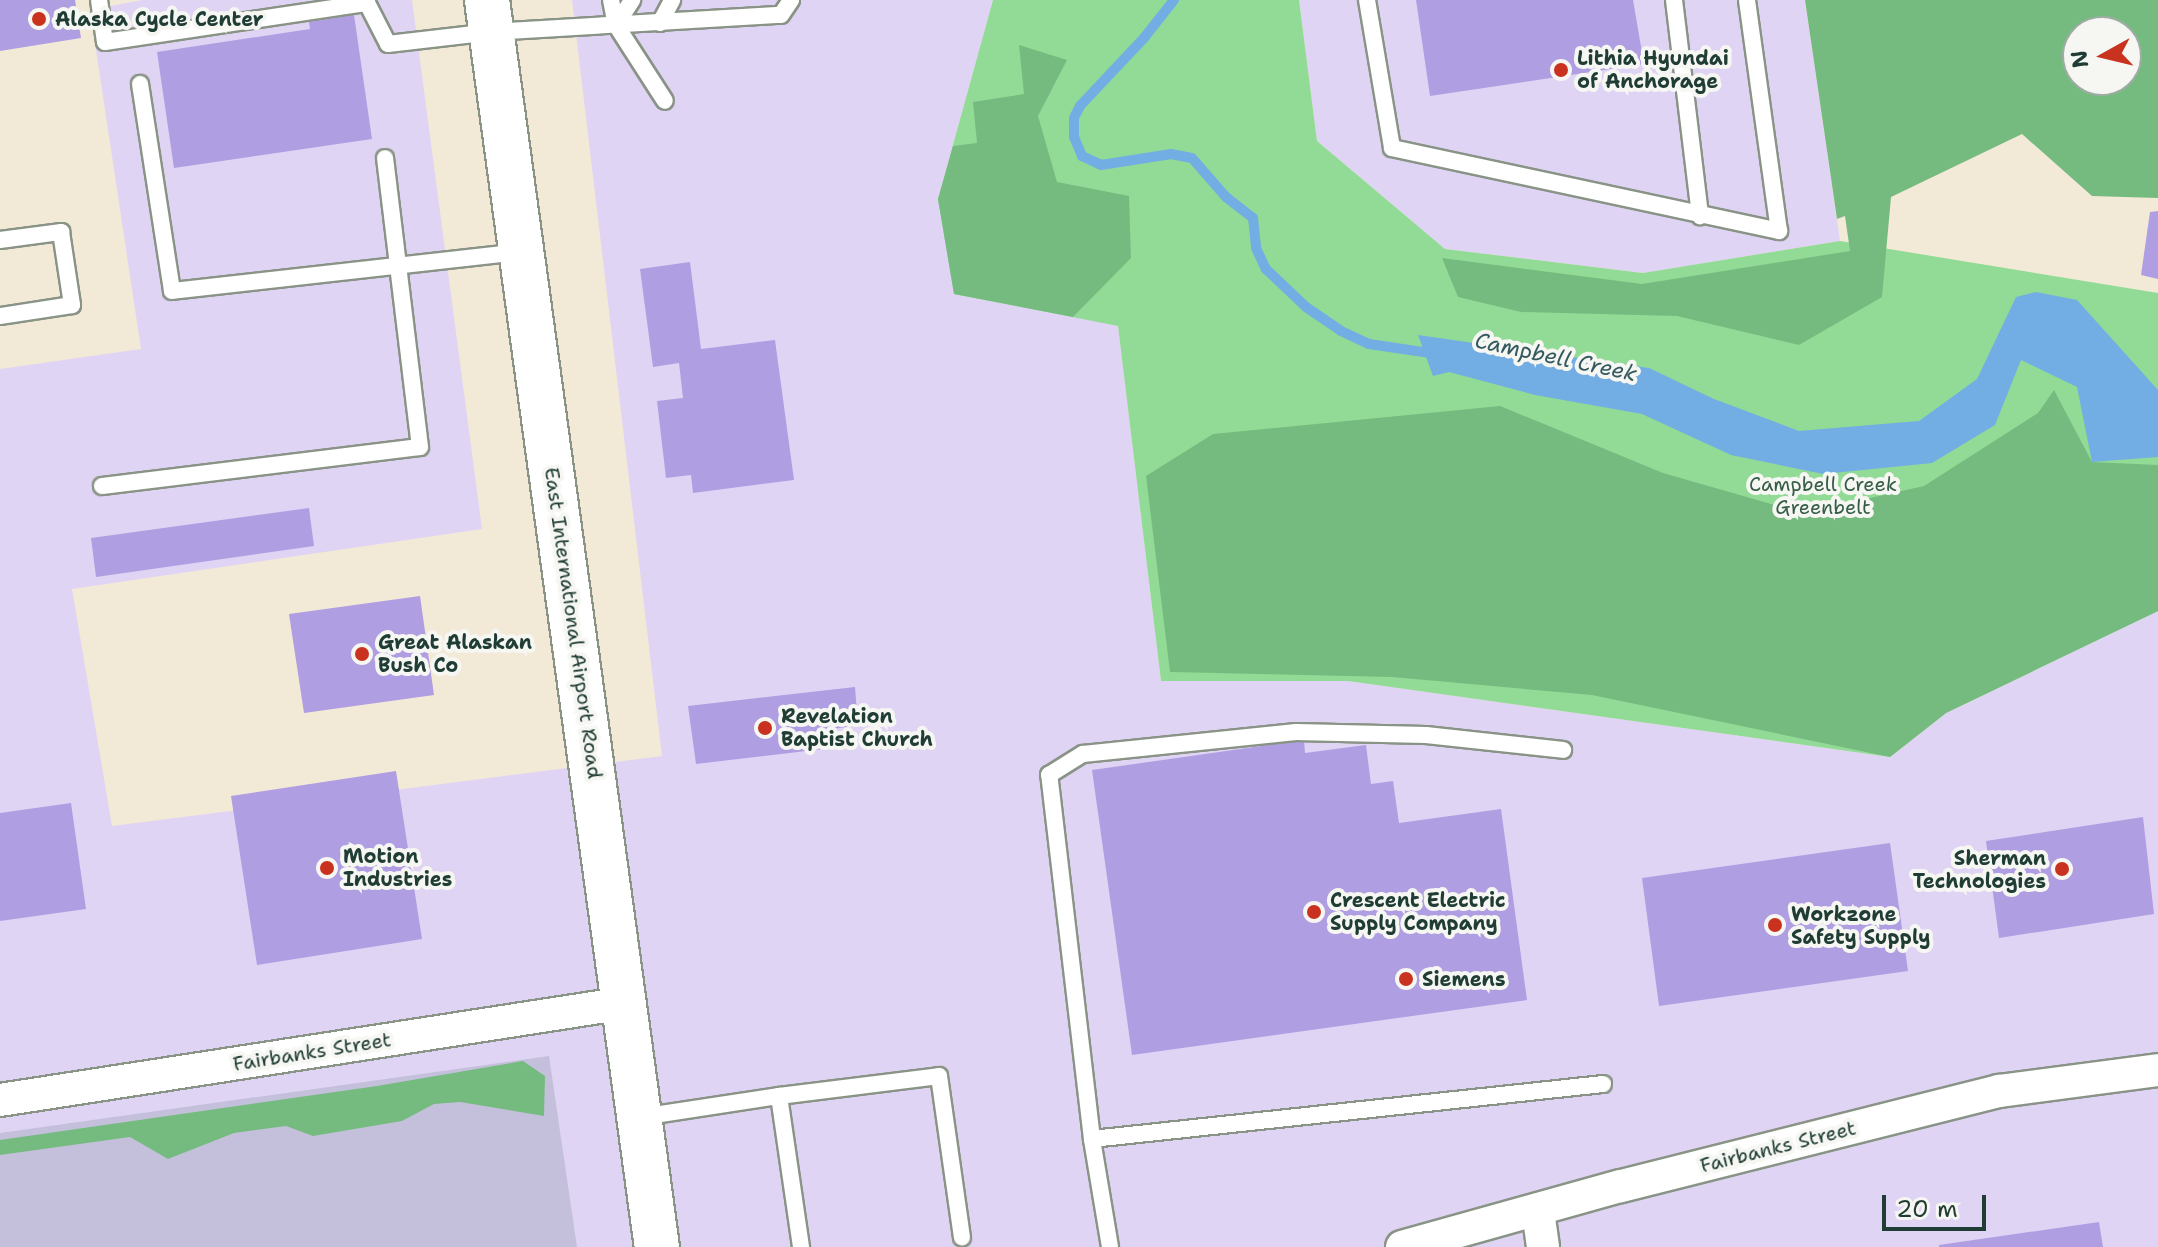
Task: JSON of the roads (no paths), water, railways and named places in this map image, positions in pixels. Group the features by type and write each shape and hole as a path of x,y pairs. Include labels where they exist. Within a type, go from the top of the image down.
{"main road":[{"name":"East International Airport Road","path":"489,16 657,1247"}],"street":[{"name":"Fairbanks Street","path":"0,1100 625,1003"},
{"name":"Fairbanks Street","path":"1402,1247 1621,1186 1999,1091 2158,1070"},
{"path":"1538,1211 1543,1247"}],"lane":[{"path":"99,0 105,42 367,3 388,44 489,16 616,25 660,23 781,15 791,0"},
{"path":"611,0 616,25 665,101"},
{"path":"616,25 621,0"},
{"path":"616,25 632,0"},
{"path":"660,23 672,0"},
{"path":"1367,0 1392,148 1779,231 1747,0"},
{"path":"1674,0 1700,216"},
{"path":"140,84 172,291 522,252"},
{"path":"102,486 420,447 385,158"},
{"path":"0,240 61,232 72,305 0,316"},
{"path":"1110,1247 1092,1139 1049,775 1083,754 1296,732 1426,735 1563,750"},
{"path":"639,1118 939,1076 962,1237"},
{"path":"1092,1139 1603,1084"},
{"path":"779,1096 801,1247"}],"water":[{"path":"2036,292 2077,300 2158,390 2158,457 2092,462 2077,387 2021,360 1995,425 1932,463 1823,474 1731,455 1642,414 1535,395 1449,372 1433,376 1418,335 1649,368 1714,399 1799,431 1919,421 1977,379 2016,297"}],"waterway":[{"name":"Campbell Creek","path":"1174,0 1144,38 1080,106 1074,118 1074,137 1082,156 1101,165 1171,154 1192,158 1226,197 1253,218 1256,248 1266,269 1306,307 1341,331 1369,344 1437,354"}],"place":[{"name":"Alaska Cycle Center","path":"39,19"},
{"name":"Lithia Hyundai of Anchorage","path":"1561,70"},
{"name":"Great Alaskan Bush Co","path":"362,654"},
{"name":"Revelation Baptist Church","path":"765,728"},
{"name":"Motion Industries","path":"327,868"},
{"name":"Sherman Technologies","path":"2062,869"},
{"name":"Crescent Electric Supply Company","path":"1314,912"},
{"name":"Workzone Safety Supply","path":"1775,925"},
{"name":"Siemens","path":"1406,979"}],"park label":[{"name":"Campbell Creek Greenbelt","path":"1823,496"}]}
